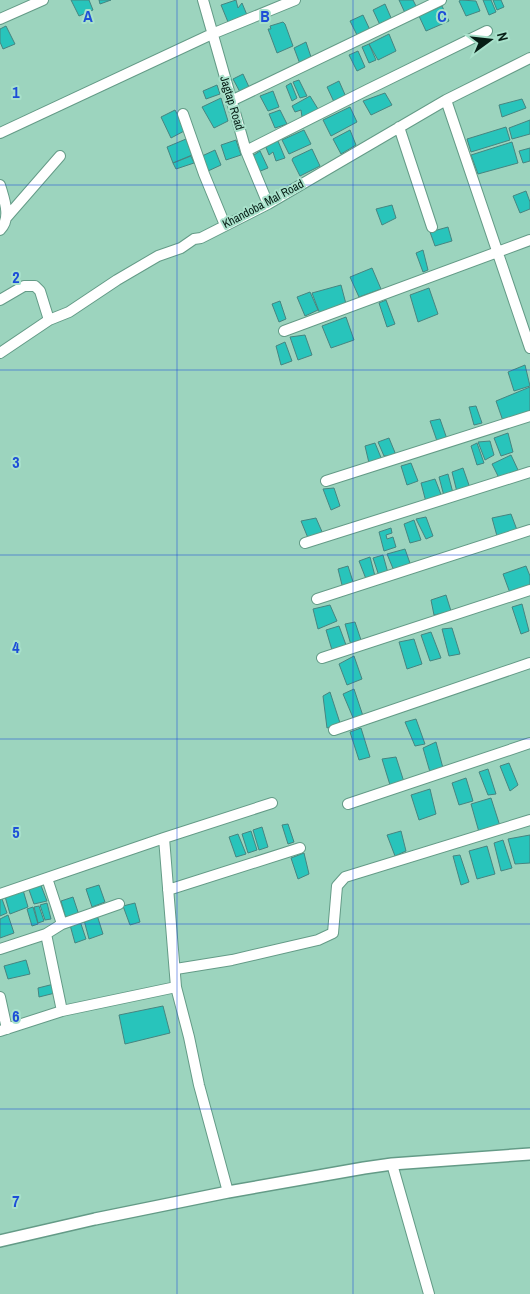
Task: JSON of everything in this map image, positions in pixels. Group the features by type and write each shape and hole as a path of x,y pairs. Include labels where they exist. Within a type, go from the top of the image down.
{"street":[{"path":"0,19 44,0"},
{"name":"Jagtap Road","path":"203,0 246,151 268,204"},
{"path":"0,133 212,34 295,0"},
{"path":"231,101 442,0"},
{"path":"246,151 487,32"},
{"path":"528,59 530,70"},
{"name":"Khandoba Mal Road","path":"0,353 49,320 69,312 117,280 158,256 181,248 194,238 201,238 268,204 446,100 528,59"},
{"path":"446,100 530,348"},
{"path":"183,114 204,174 225,225"},
{"path":"399,127 432,227"},
{"path":"6,218 60,156"},
{"path":"0,185 7,209 3,228 0,230"},
{"path":"284,331 530,240"},
{"path":"0,300 24,286 35,286 40,291 49,320"},
{"path":"326,481 530,416"},
{"path":"305,543 530,472"},
{"path":"317,599 530,530"},
{"path":"322,658 530,590"},
{"path":"334,730 530,663"},
{"path":"348,804 530,744"},
{"path":"0,894 272,803"},
{"path":"176,969 232,960 318,940 333,933 338,886 344,877 530,820"},
{"path":"164,838 176,987 190,1037 199,1084 228,1192"},
{"path":"168,890 300,848"},
{"path":"47,878 62,924"},
{"path":"0,949 46,934 62,924 119,904"},
{"path":"46,934 62,1011"},
{"path":"0,997 4,1030 62,1011 176,987"},
{"path":"0,1241 95,1219 228,1192 392,1164 530,1154"},
{"path":"392,1164 429,1294"}],"building":[{"path":"71,0 89,0 93,10 79,16"},
{"path":"99,0 111,0 100,4"},
{"path":"236,0 238,8 242,3 247,15 228,22 221,5"},
{"path":"399,0 413,0 418,10 405,13"},
{"path":"483,0 491,0 496,12 489,15"},
{"path":"493,0 501,0 504,7 497,10"},
{"path":"459,1 476,1 480,11 466,16"},
{"path":"385,4 392,20 380,25 373,10"},
{"path":"442,6 449,21 426,31 419,16"},
{"path":"363,15 370,30 358,37 350,21"},
{"path":"283,22 293,46 277,53 268,29 271,29 270,26"},
{"path":"6,26 15,44 3,49 0,42 0,29"},
{"path":"389,34 396,51 378,60 369,44"},
{"path":"306,42 311,57 308,58 309,61 300,64 294,48"},
{"path":"369,44 376,60 369,63 362,47"},
{"path":"358,51 365,67 357,71 349,55"},
{"path":"243,74 249,87 240,92 233,79"},
{"path":"299,80 307,96 300,98 293,82"},
{"path":"339,81 346,97 334,102 327,87"},
{"path":"291,83 297,98 292,101 286,86"},
{"path":"217,85 220,94 206,99 203,91"},
{"path":"273,91 279,107 268,111 260,96"},
{"path":"385,93 392,105 371,115 363,101"},
{"path":"310,96 318,109 310,115 302,117 301,110 295,112 292,106"},
{"path":"221,98 228,121 214,128 202,107"},
{"path":"522,99 526,108 502,117 499,105"},
{"path":"350,107 357,122 331,136 323,120"},
{"path":"175,110 186,130 171,138 161,117"},
{"path":"280,110 287,124 275,128 269,114"},
{"path":"530,120 530,134 512,139 509,128"},
{"path":"506,127 510,140 471,152 467,139"},
{"path":"304,130 311,144 289,154 282,140"},
{"path":"350,130 356,145 341,154 333,139"},
{"path":"186,139 192,155 173,163 167,147"},
{"path":"236,140 241,155 226,160 221,145"},
{"path":"278,141 285,158 276,161 273,152 269,155 265,145"},
{"path":"512,142 518,163 478,174 471,155"},
{"path":"530,148 530,161 523,163 519,151"},
{"path":"312,149 320,166 300,176 292,160"},
{"path":"215,150 221,165 208,171 202,156"},
{"path":"260,151 268,168 258,172 251,157"},
{"path":"191,156 194,163 176,169 173,163"},
{"path":"526,191 530,202 530,209 520,213 513,196"},
{"path":"392,205 396,218 382,225 376,209"},
{"path":"448,227 452,241 435,246 430,232"},
{"path":"423,250 428,270 423,272 416,253"},
{"path":"372,268 381,289 359,297 350,277"},
{"path":"341,285 346,304 320,314 312,293"},
{"path":"429,288 438,314 418,322 410,295"},
{"path":"310,292 318,310 305,316 297,297"},
{"path":"386,300 395,324 387,327 379,303"},
{"path":"280,301 286,319 279,322 272,304"},
{"path":"346,317 354,340 331,348 322,326"},
{"path":"305,335 312,355 298,360 290,337"},
{"path":"285,342 292,361 281,365 276,346"},
{"path":"525,365 530,386 514,391 508,372"},
{"path":"530,387 530,412 503,421 496,401"},
{"path":"476,406 482,423 474,425 469,407"},
{"path":"440,419 447,439 437,441 430,421"},
{"path":"508,433 513,452 501,456 494,438"},
{"path":"389,438 396,455 384,456 378,442"},
{"path":"490,441 494,455 485,460 478,442"},
{"path":"375,443 382,460 369,463 365,446"},
{"path":"477,443 484,463 477,465 471,446"},
{"path":"511,455 518,470 499,478 492,464"},
{"path":"411,463 418,481 407,485 401,466"},
{"path":"463,468 470,488 457,492 452,472"},
{"path":"448,474 453,493 444,496 439,477"},
{"path":"435,479 442,497 426,502 421,483"},
{"path":"334,488 340,506 331,510 323,489"},
{"path":"511,514 517,530 497,536 492,518"},
{"path":"426,517 433,536 426,539 416,519"},
{"path":"316,518 323,534 308,538 301,521"},
{"path":"414,520 421,540 410,543 404,524"},
{"path":"391,528 392,533 386,535 387,539 393,537 396,547 384,551 379,532"},
{"path":"405,549 411,566 394,571 387,554"},
{"path":"383,555 388,573 379,576 373,558"},
{"path":"370,557 375,576 366,579 359,561"},
{"path":"348,566 354,585 343,589 338,569"},
{"path":"526,566 530,576 530,586 510,593 503,574"},
{"path":"446,595 451,611 434,615 431,600"},
{"path":"522,604 529,631 521,634 512,607"},
{"path":"330,605 337,621 318,629 313,609"},
{"path":"355,622 361,640 351,645 345,624"},
{"path":"339,626 346,645 332,650 326,630"},
{"path":"452,628 460,654 449,656 442,629"},
{"path":"431,632 441,658 430,661 421,635"},
{"path":"414,639 422,664 407,669 399,642"},
{"path":"354,656 362,679 347,685 339,664"},
{"path":"354,689 363,716 354,720 343,694"},
{"path":"330,692 340,723 327,728 323,696"},
{"path":"416,719 425,744 415,746 405,722"},
{"path":"361,728 370,757 359,760 350,732"},
{"path":"436,742 443,768 430,772 423,748"},
{"path":"396,757 404,782 390,785 382,759"},
{"path":"509,763 518,785 510,791 500,766"},
{"path":"488,769 496,794 488,795 479,772"},
{"path":"466,778 473,801 459,805 452,783"},
{"path":"430,789 436,814 419,820 411,795"},
{"path":"491,798 500,826 479,832 471,804"},
{"path":"288,824 294,842 288,844 282,825"},
{"path":"262,827 268,847 259,850 253,830"},
{"path":"251,831 257,850 248,853 242,834"},
{"path":"401,831 406,851 395,856 387,835"},
{"path":"238,834 246,854 236,857 229,837"},
{"path":"530,835 530,863 515,864 508,839"},
{"path":"503,840 512,868 501,871 494,843"},
{"path":"487,846 495,874 477,879 469,851"},
{"path":"304,853 309,874 298,879 291,858"},
{"path":"460,855 469,882 461,885 453,856"},
{"path":"40,883 47,901 34,904 28,887"},
{"path":"99,885 105,902 92,907 86,889"},
{"path":"23,890 28,907 10,914 4,893"},
{"path":"0,897 7,913 0,916"},
{"path":"73,897 79,915 66,919 61,901"},
{"path":"47,903 51,919 45,920 40,905"},
{"path":"135,903 140,922 130,925 123,906"},
{"path":"39,906 44,921 38,923 34,907"},
{"path":"33,907 38,924 32,926 27,909"},
{"path":"8,915 14,933 0,938 0,919"},
{"path":"97,915 103,934 89,939 84,920"},
{"path":"80,921 86,939 75,943 70,925"},
{"path":"26,960 30,974 8,979 4,966"},
{"path":"54,984 55,993 39,997 38,988"},
{"path":"163,1006 170,1033 125,1044 119,1015"}]}
